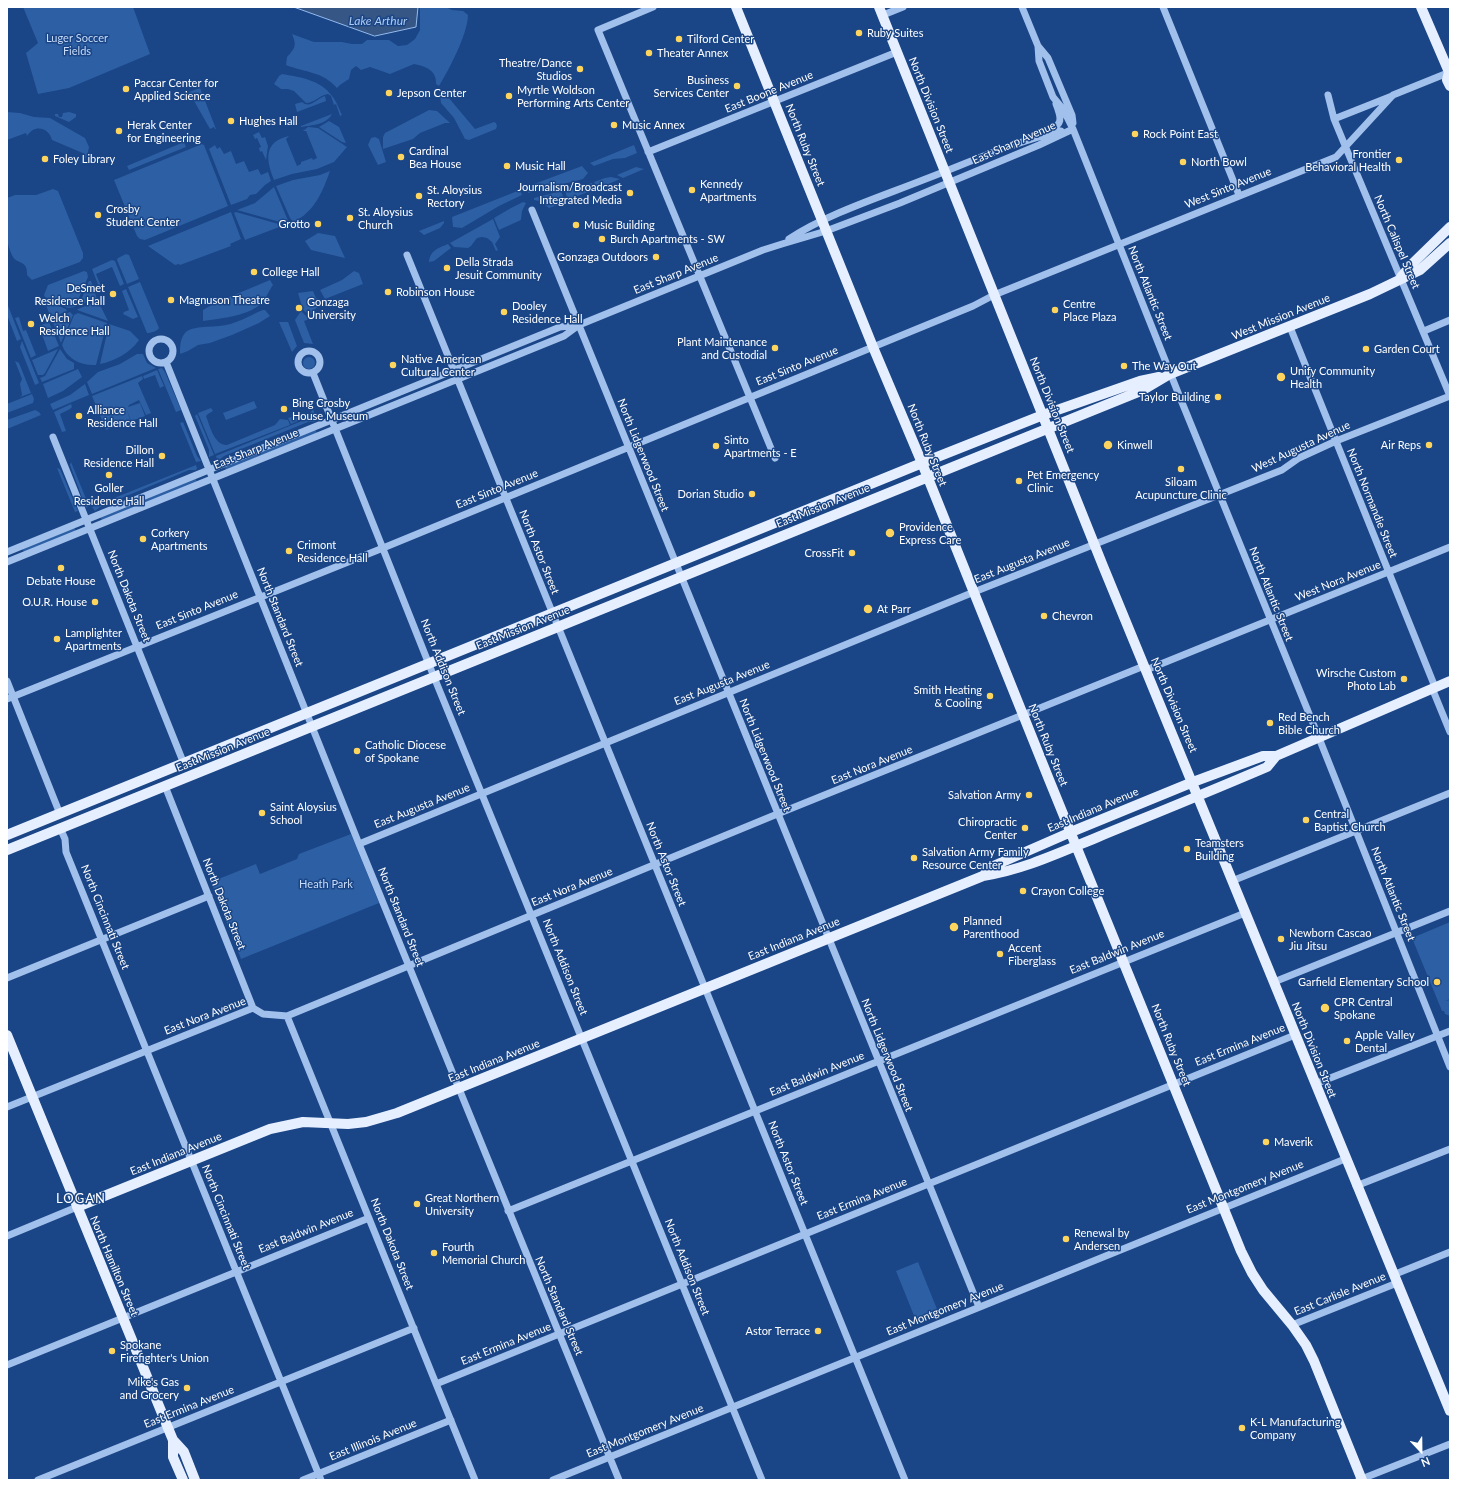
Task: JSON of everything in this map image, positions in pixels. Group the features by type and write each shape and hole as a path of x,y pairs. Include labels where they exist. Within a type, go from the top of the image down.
{"main road":[{"name":"North Ruby Street","path":"736,7 873,347 922,463 1070,832 1242,1251 1252,1273 1263,1290 1292,1325 1306,1345 1314,1361 1361,1480"},
{"path":"1421,7 1450,72 1447,80 1450,86"},
{"name":"North Division Street","path":"881,11 1094,544 1193,782 1356,1186 1449,1406"},
{"name":"West Mission Avenue","path":"1400,279 1413,263 1450,227"},
{"name":"West Mission Avenue","path":"1043,416 1140,381 1170,374 1370,294 1420,270 1450,243"},
{"name":"West Mission Avenue","path":"1048,429 1143,390 1170,374"},
{"name":"East Mission Avenue","path":"7,835 429,664 552,612 676,564 922,463 1043,416"},
{"name":"East Mission Avenue","path":"11,848 1048,429"},
{"path":"1276,756 1450,681"},
{"name":"East Indiana Avenue","path":"983,876 991,867 1070,832 1193,782 1263,756 1276,756"},
{"name":"East Indiana Avenue","path":"77,1207 270,1129 303,1122 331,1122 348,1124 366,1122 398,1113 983,876 1012,870 1077,846 1267,767 1276,756"},
{"path":"11,848 31,834 53,824 59,818 60,814"},
{"name":"North Hamilton Street","path":"7,1035 173,1440 184,1452 195,1480"},
{"name":"North Hamilton Street","path":"173,1440 173,1457 183,1480"}],"street":[{"path":"653,7 598,30 775,458"},
{"path":"881,11 903,7"},
{"name":"North Atlantic Street","path":"1022,7 1038,46 1048,58 1056,76 1072,115 1073,129"},
{"path":"1164,7 1240,195"},
{"name":"North Atlantic Street","path":"1038,46 1039,61 1053,97 1063,109 1073,129 1170,374 1319,738 1450,1067"},
{"name":"East Boone Avenue","path":"648,152 897,52"},
{"name":"West Sinto Avenue","path":"994,295 1336,157 1346,148 1393,95 1450,72"},
{"name":"North Calispel Street","path":"1328,95 1334,119 1450,396"},
{"path":"1334,119 1393,95"},
{"path":"1036,137 1057,127 1060,123 1060,112 1053,97"},
{"name":"East Sharp Avenue","path":"782,244 822,220 1036,137 1073,129"},
{"name":"East Sharp Avenue","path":"7,552 560,327 578,325 782,244 826,231 950,183 1073,129"},
{"name":"North Lidgerwood Street","path":"532,210 978,1307"},
{"name":"North Astor Street","path":"407,255 854,1358 905,1480"},
{"name":"East Sinto Avenue","path":"10,698 628,448 972,306 994,295"},
{"path":"1424,331 1450,320"},
{"name":"East Sharp Avenue","path":"7,562 564,336 578,325"},
{"name":"North Normandie Street","path":"1290,327 1434,688 1450,732"},
{"name":"North Standard Street","path":"166,362 359,844 619,1480"},
{"name":"North Addison Street","path":"313,373 434,677 762,1480"},
{"name":"West Augusta Avenue","path":"1094,544 1282,470 1299,458 1336,441 1450,396"},
{"name":"North Dakota Street","path":"53,437 184,764"},
{"name":"East Augusta Avenue","path":"359,844 1094,544"},
{"name":"West Nora Avenue","path":"1145,668 1270,620 1450,547"},
{"name":"East Nora Avenue","path":"7,1107 253,1008 263,1014 287,1016 778,814 1023,715 1145,668"},
{"path":"7,681 10,698 60,814"},
{"path":"170,769 175,782"},
{"name":"North Dakota Street","path":"165,786 253,1008"},
{"path":"1232,881 1450,793"},
{"name":"North Cincinnati Street","path":"60,828 65,839 66,852 320,1477"},
{"path":"7,978 209,896"},
{"path":"1274,982 1450,911"},
{"name":"East Baldwin Avenue","path":"508,1211 1245,913"},
{"name":"North Dakota Street","path":"287,1016 476,1480"},
{"path":"1315,1084 1450,1030"},
{"name":"East Ermina Avenue","path":"436,1384 1295,1034"},
{"path":"1356,1186 1450,1149"},
{"name":"East Montgomery Avenue","path":"553,1480 1345,1158"},
{"name":"East Indiana Avenue","path":"7,1236 77,1207"},
{"name":"East Baldwin Avenue","path":"7,1365 369,1218"},
{"name":"East Carlisle Avenue","path":"1292,1325 1395,1279 1450,1252"},
{"name":"East Ermina Avenue","path":"38,1480 414,1328"},
{"name":"East Illinois Avenue","path":"303,1480 320,1477 451,1420"},
{"path":"1361,1480 1450,1444"}],"green space":[{"name":"Luger Soccer Fields","path":"23,7 133,7 150,54 69,88 38,94 26,53 38,43"},
{"path":"420,7 446,7 452,10 463,11 468,15 465,31 453,61 439,86 436,84 436,79 433,72 423,66 414,64 390,74 370,67 361,70 356,66 351,70 349,79 337,88 326,78 320,75 286,65 287,57 295,44 292,34 314,42 362,44 367,40 389,40 398,46 407,45 415,39 420,30"},
{"path":"282,74 310,80 322,86 334,98 342,115 340,116 336,104 334,105 331,96 328,94 312,102 306,103 294,91 281,89 274,84"},
{"path":"200,88 216,129 214,127 210,129 189,92"},
{"path":"443,91 475,129 494,122 497,126 496,129 469,140 465,139 454,118 441,103 440,95"},
{"path":"325,96 326,101 297,112 295,104 302,102 305,104 310,104"},
{"path":"429,110 437,111 450,123 445,123 420,133 413,139 383,149 383,137 385,133"},
{"path":"7,112 20,113 34,117 50,118 85,138 89,147 84,164 81,164 85,154 52,140 48,132 45,130 33,130 27,136 26,133 7,140"},
{"path":"69,112 76,114 76,117 69,122 55,116 55,114 58,114 59,117 62,117 63,113"},
{"path":"332,114 329,118 322,122 301,127 301,126"},
{"path":"329,121 339,127 346,143 319,127"},
{"path":"308,127 318,128 347,147 334,162 317,169 292,174 274,180 269,166 269,153 271,147 281,139 289,136 286,139 297,166 301,164 301,162 312,158 313,160 317,158 306,131 303,131"},
{"path":"259,132 262,138 265,137 268,146 266,160 262,151 260,152 259,148 261,147 257,138 255,139 253,135"},
{"path":"375,137 379,139 386,162 378,165 368,145 371,138"},
{"path":"184,142 186,147 129,170 127,166"},
{"path":"202,144 204,145 228,206 145,240 140,239 137,236 114,180"},
{"path":"215,145 217,149 220,147 224,154 231,151 236,164 244,161 249,172 258,169 261,175 268,172 271,181 256,194 250,195 247,199 231,205 209,149"},
{"path":"634,145 637,153 625,158 613,159 594,166 590,163"},
{"path":"582,166 588,173 583,179 528,193 526,187"},
{"path":"636,167 644,169 623,178 617,175"},
{"path":"330,171 317,201 307,213 293,222 276,186 293,180 320,175"},
{"path":"611,177 620,179 597,189 594,182"},
{"path":"592,183 595,189 568,200 565,191"},
{"path":"274,187 289,223 287,224 237,210 255,203"},
{"path":"53,189 58,191 83,253 83,258 80,262 32,280 27,275 26,267 13,257 10,250 6,228 7,198 15,195 36,195"},
{"path":"520,190 522,195 499,206 462,228 453,227 452,217"},
{"path":"561,191 565,202 549,208 539,201 534,200 534,198"},
{"path":"523,202 526,203 522,211 521,220 499,230 494,218"},
{"path":"231,212 241,239 230,244 231,246 180,265 175,265 148,246"},
{"path":"236,212 282,226 245,240 234,213"},
{"path":"493,219 500,237 495,244 498,250 496,251 492,242 487,238 482,237 477,238 468,248 454,247 450,243"},
{"path":"444,221 440,228 424,235 419,231"},
{"path":"318,233 335,236 345,258 311,250 305,241"},
{"path":"448,244 451,248 434,261 429,262 433,252"},
{"path":"126,254 129,255 139,279 127,284 117,260"},
{"path":"112,260 115,261 124,284 120,286 112,267 96,274 103,291 101,292 92,269"},
{"path":"84,271 87,272 88,277 75,307 68,308 45,297 44,295 48,285"},
{"path":"354,271 359,273 363,284 325,299 320,290 342,280"},
{"path":"270,280 273,285 263,302 255,308 248,312 233,316 203,321 203,310 215,303"},
{"path":"89,281 91,281 97,299 79,305"},
{"path":"140,282 159,328 150,333 147,333 128,287"},
{"path":"126,289 138,317 133,319 123,314 129,310 122,291"},
{"path":"313,291 316,298 322,300 323,303 314,310 310,316 301,308 298,293"},
{"path":"44,300 66,309 67,311 51,318"},
{"path":"98,301 108,321 77,310 78,309"},
{"path":"7,303 21,339 17,341 7,315"},
{"path":"265,310 270,316 259,323 210,343 198,345 180,354 181,340 183,335 188,331 196,328 231,324"},
{"path":"301,311 309,319 304,321 313,344 304,343 295,320"},
{"path":"70,312 73,315 61,343 52,320"},
{"path":"78,313 107,323 96,365 75,361 67,354 62,345 74,315"},
{"path":"19,317 23,331 26,330 36,355 31,358 15,318"},
{"path":"49,322 59,346 48,351 39,326"},
{"path":"279,322 288,322 297,346 292,352"},
{"path":"109,324 130,331 139,340 122,356 100,364"},
{"path":"22,341 39,383 35,385 20,347"},
{"path":"58,349 45,373 43,375 38,375 32,360"},
{"path":"60,349 67,359 74,363 74,369 42,382 40,378 45,376"},
{"path":"137,354 143,354 147,363 156,368 92,394 87,382 98,372 120,364"},
{"path":"307,357 311,357 315,363 311,369 307,369 303,365 303,361"},
{"path":"15,361 19,363 31,393 20,397 22,395 20,384 22,379"},
{"path":"162,368 181,410 176,412 158,369"},
{"path":"78,369 82,377 63,391 48,398 43,384"},
{"path":"157,370 164,386 160,388 155,375 144,379 143,376"},
{"path":"142,376 143,379 138,383 151,413 146,415 139,400 128,407 140,403 145,416 131,421 127,410 131,423 120,428 118,425 106,430 92,396"},
{"path":"85,384 89,395 53,410 50,404 70,395"},
{"path":"32,394 34,399 33,403 7,413 7,404"},
{"path":"254,401 257,408 226,420 223,413"},
{"path":"71,404 72,407 70,409 60,414 66,431 62,432 54,412"},
{"path":"211,408 213,411 206,416 211,430 219,442 227,445 275,425 280,419 288,420 290,425 215,454 198,413"},
{"path":"313,409 315,414 291,424 288,418 302,414 308,416"},
{"path":"35,410 41,415 7,429 7,420"},
{"path":"197,414 214,455 209,457 209,450 195,416"},
{"path":"314,416 316,419 315,422 308,422 224,456 219,460 217,459 216,456"},
{"path":"183,422 197,456 201,461 196,462 180,423"},
{"path":"315,429 317,433 226,470 224,465"},
{"path":"71,462 89,506 86,508 70,465"},
{"path":"196,465 196,470 189,470 100,507 95,511 92,507"},
{"path":"57,468 60,469 78,511 75,512"},
{"path":"195,477 197,482 102,521 100,516"},
{"path":"74,527 76,531 24,552 22,548"},
{"name":"Heath Park","path":"351,834 379,903 241,959 211,882 256,864 260,874 297,859 299,854"},
{"name":"Garfield Elementary School","path":"1450,922 1450,999 1445,1001 1450,1000 1450,1016 1442,1011 1412,938"},
{"path":"918,1262 939,1314 917,1323 896,1271"}],"water":[{"name":"Lake Arthur","path":"294,7 418,7 416,27 375,36"}],"place":[{"name":"Ruby Suites","path":"859,33"},
{"name":"Tilford Center","path":"679,39"},
{"name":"Theater Annex","path":"649,53"},
{"name":"Theatre/Dance Studios","path":"580,69"},
{"name":"Business Services Center","path":"737,86"},
{"name":"Paccar Center for Applied Science","path":"126,89"},
{"name":"Jepson Center","path":"389,93"},
{"name":"Myrtle Woldson Performing Arts Center","path":"509,96"},
{"name":"Hughes Hall","path":"231,121"},
{"name":"Music Annex","path":"614,125"},
{"name":"Herak Center for Engineering","path":"119,131"},
{"name":"Rock Point East","path":"1135,134"},
{"name":"Cardinal Bea House","path":"401,157"},
{"name":"Foley Library","path":"45,159"},
{"name":"Frontier Behavioral Health","path":"1399,160"},
{"name":"North Bowl","path":"1183,162"},
{"name":"Music Hall","path":"507,166"},
{"name":"Kennedy Apartments","path":"692,190"},
{"name":"Journalism/Broadcast Integrated Media","path":"630,193"},
{"name":"St. Aloysius Rectory","path":"419,196"},
{"name":"Crosby Student Center","path":"98,215"},
{"name":"St. Aloysius Church","path":"350,218"},
{"name":"Grotto","path":"318,224"},
{"name":"Music Building","path":"576,225"},
{"name":"Burch Apartments - SW","path":"602,239"},
{"name":"Gonzaga Outdoors","path":"656,257"},
{"name":"Della Strada Jesuit Community","path":"447,268"},
{"name":"College Hall","path":"254,272"},
{"name":"Robinson House","path":"388,292"},
{"name":"DeSmet Residence Hall","path":"113,294"},
{"name":"Magnuson Theatre","path":"171,300"},
{"name":"Gonzaga University","path":"299,308"},
{"name":"Centre Place Plaza","path":"1055,310"},
{"name":"Dooley Residence Hall","path":"504,312"},
{"name":"Welch Residence Hall","path":"31,324"},
{"name":"Plant Maintenance and Custodial","path":"775,348"},
{"name":"Garden Court","path":"1366,349"},
{"name":"Native American Cultural Center","path":"393,365"},
{"name":"The Way Out","path":"1124,366"},
{"name":"Unify Community Health","path":"1281,377"},
{"name":"Taylor Building","path":"1218,397"},
{"name":"Bing Crosby House Museum","path":"284,409"},
{"name":"Alliance Residence Hall","path":"79,416"},
{"name":"Kinwell","path":"1108,445"},
{"name":"Air Reps","path":"1429,445"},
{"name":"Sinto Apartments - E","path":"716,446"},
{"name":"Dillon Residence Hall","path":"162,456"},
{"name":"Siloam Acupuncture Clinic","path":"1181,469"},
{"name":"Goller Residence Hall","path":"109,475"},
{"name":"Pet Emergency Clinic","path":"1019,481"},
{"name":"Dorian Studio","path":"752,494"},
{"name":"Providence Express Care","path":"890,533"},
{"name":"Corkery Apartments","path":"143,539"},
{"name":"Crimont Residence Hall","path":"289,551"},
{"name":"CrossFit","path":"852,553"},
{"name":"Debate House","path":"61,568"},
{"name":"O.U.R. House","path":"95,602"},
{"name":"At Parr","path":"868,609"},
{"name":"Chevron","path":"1044,616"},
{"name":"Lamplighter Apartments","path":"57,639"},
{"name":"Wirsche Custom Photo Lab","path":"1404,679"},
{"name":"Smith Heating & Cooling","path":"990,696"},
{"name":"Red Bench Bible Church","path":"1270,723"},
{"name":"Catholic Diocese of Spokane","path":"357,751"},
{"name":"Salvation Army","path":"1029,795"},
{"name":"Saint Aloysius School","path":"262,813"},
{"name":"Central Baptist Church","path":"1306,820"},
{"name":"Chiropractic Center","path":"1025,828"},
{"name":"Teamsters Building","path":"1187,849"},
{"name":"Salvation Army Family Resource Center","path":"914,858"},
{"name":"Crayon College","path":"1023,891"},
{"name":"Planned Parenthood","path":"954,927"},
{"name":"Newborn Cascao Jiu Jitsu","path":"1281,939"},
{"name":"Accent Fiberglass","path":"1000,954"},
{"name":"Garfield Elementary School","path":"1437,982"},
{"name":"CPR Central Spokane","path":"1325,1008"},
{"name":"Apple Valley Dental","path":"1347,1041"},
{"name":"Maverik","path":"1266,1142"},
{"name":"Great Northern University","path":"417,1204"},
{"name":"Renewal by Andersen","path":"1066,1239"},
{"name":"Fourth Memorial Church","path":"434,1253"},
{"name":"Astor Terrace","path":"818,1331"},
{"name":"Spokane Firefighter's Union","path":"112,1351"},
{"name":"Mike's Gas and Grocery","path":"187,1388"},
{"name":"K-L Manufacturing Company","path":"1242,1428"}],"district":[{"name":"LOGAN","path":"81,1199"}]}
